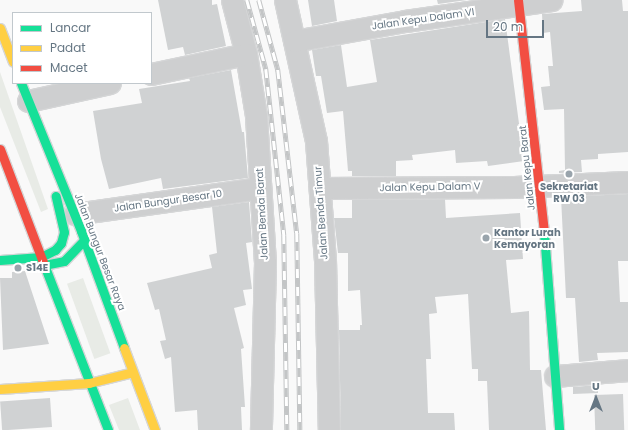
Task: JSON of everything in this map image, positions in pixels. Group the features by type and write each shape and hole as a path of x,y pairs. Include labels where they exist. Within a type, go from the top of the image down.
{"main road":[{"name":"Jalan Kepu Barat","path":"519,3 540,186 559,430"},
{"path":"0,28 12,59"},
{"name":"Jalan Bungur Besar Raya","path":"24,92 85,239 133,372 156,430"},
{"path":"0,149 108,430"},
{"path":"43,261 61,243 64,232 57,201 56,170"},
{"path":"0,260 43,261 54,264 68,258 85,239"},
{"path":"85,264 95,266"},
{"path":"50,282 59,273 75,265"},
{"path":"0,389 89,383 133,372"}],"street":[{"name":"Jalan Benda Barat","path":"232,0 246,54 256,116 265,262 261,430"},
{"name":"Jalan Benda Timur","path":"285,0 316,141 325,260 329,430"},
{"name":"Jalan Kepu Dalam VI","path":"294,41 519,3 552,0"},
{"path":"152,74 246,54"},
{"path":"24,92 100,84"},
{"name":"Jalan Kepu Dalam V","path":"320,188 540,186 628,182"},
{"name":"Jalan Bungur Besar 10","path":"75,214 260,188"},
{"path":"555,376 628,370"}],"shaded area":[{"path":"0,72 48,209 41,212 0,107"},
{"path":"83,278 110,353 94,359 67,284"},
{"path":"128,398 140,430 119,430 109,405"}],"building":[{"path":"158,0 212,0 212,5 217,4 226,46 185,55 183,47 168,50"},
{"path":"308,0 334,0 337,21 312,26"},
{"path":"437,0 467,0 438,4"},
{"path":"581,0 622,0 623,11 628,11 628,152 598,154 598,159 581,160 582,172 559,173 559,171 565,170 564,109 544,110 541,87 550,86 548,66 553,66 550,32 543,33 542,14 582,11"},
{"path":"505,19 524,161 488,166 487,161 456,163 455,150 412,155 413,160 396,161 396,176 352,176 352,171 348,171 343,111 327,113 321,76 316,76 312,50 341,45 347,87 377,82 370,40"},
{"path":"231,70 242,132 244,132 248,178 163,189 161,178 109,189 101,159 93,111 142,103 139,89 190,81 189,78"},
{"path":"628,194 628,261 618,261 620,302 628,302 628,352 597,353 598,360 579,362 575,298 566,298 561,197"},
{"path":"445,199 446,218 520,213 523,259 506,260 511,313 529,311 530,370 541,370 546,430 489,430 487,381 478,381 478,369 472,369 468,294 435,297 437,313 429,314 431,359 426,359 428,413 454,413 455,430 341,430 339,330 360,330 360,325 362,325 360,290 348,291 348,253 338,253 334,218 352,218 352,200"},
{"path":"249,202 252,242 246,243 252,289 243,290 246,305 234,308 244,348 241,349 245,407 241,407 242,430 198,430 197,410 175,412 171,357 165,359 160,341 166,340 159,309 155,310 147,283 212,268 209,255 217,253 212,207"},
{"path":"25,271 49,344 3,350 0,278 12,278 12,272"},
{"path":"598,385 598,393 573,394 573,387"},
{"path":"623,394 624,430 595,430 594,395"},
{"path":"50,398 52,427 2,430 0,401"}],"railway":[{"path":"247,0 266,69 284,235 287,430"},
{"path":"259,0 278,70 297,233 300,430"}],"traffic: fast":[{"path":"21,84 81,231 124,348"},
{"path":"0,260 41,257 55,250 61,243 64,232 56,196"},
{"path":"544,233 559,430"},
{"path":"44,265 64,261 85,239"},
{"path":"43,262 108,430"}],"traffic: slow":[{"path":"0,28 12,59"},
{"path":"124,348 155,430"},
{"path":"0,389 89,383 133,372"}],"traffic: jam":[{"path":"518,0 544,233"},
{"path":"0,149 43,262"}],"place":[{"name":"Sekretariat RW 03","path":"569,174"},
{"name":"Kantor Lurah Kemayoran","path":"486,238"},
{"name":"S14E","path":"18,268"}]}
